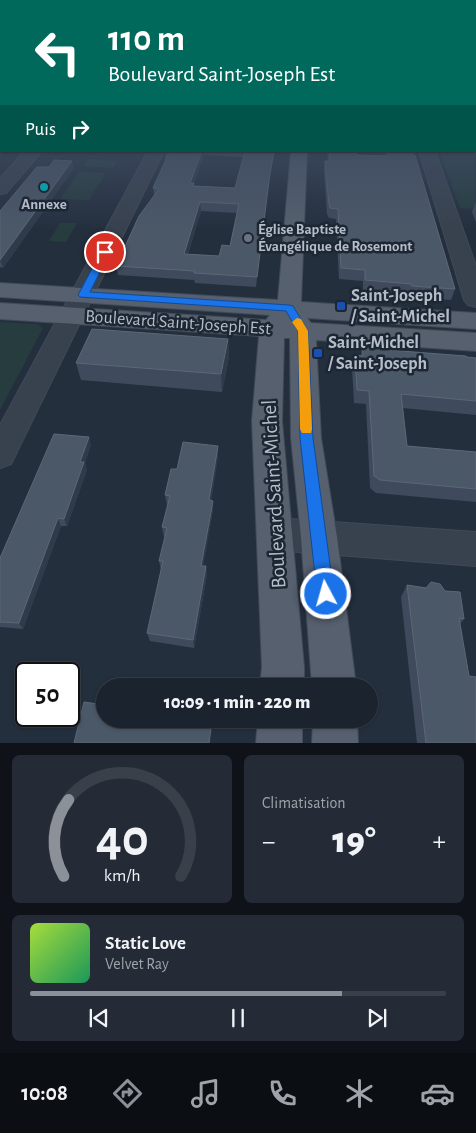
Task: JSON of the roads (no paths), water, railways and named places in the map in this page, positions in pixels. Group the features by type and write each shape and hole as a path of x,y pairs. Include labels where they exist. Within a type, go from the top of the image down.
{"main road":[{"name":"Boulevard Saint-Michel","path":"282,678 267,421 288,323 298,161"},
{"name":"Boulevard Saint-Joseph Est","path":"0,290 77,305 288,323 476,342"},
{"name":"Boulevard Saint-Joseph Est","path":"0,311 77,305"},
{"name":"Boulevard Saint-Joseph Est","path":"288,323 476,321"},
{"name":"Boulevard Saint-Michel","path":"288,323 319,538 333,678"},
{"path":"279,743 280,728"},
{"path":"335,728 335,743"}],"street":[{"path":"0,190 26,161"},
{"path":"0,455 151,161"},
{"path":"430,161 476,300"},
{"path":"275,534 476,549"}],"place":[{"name":"Annexe","path":"44,187"},
{"name":"Église Baptiste Évangélique de Rosemont","path":"248,238"},
{"name":"Saint-Joseph / Saint-Michel","path":"341,306"},
{"name":"Saint-Michel / Saint-Joseph","path":"318,353"}]}
